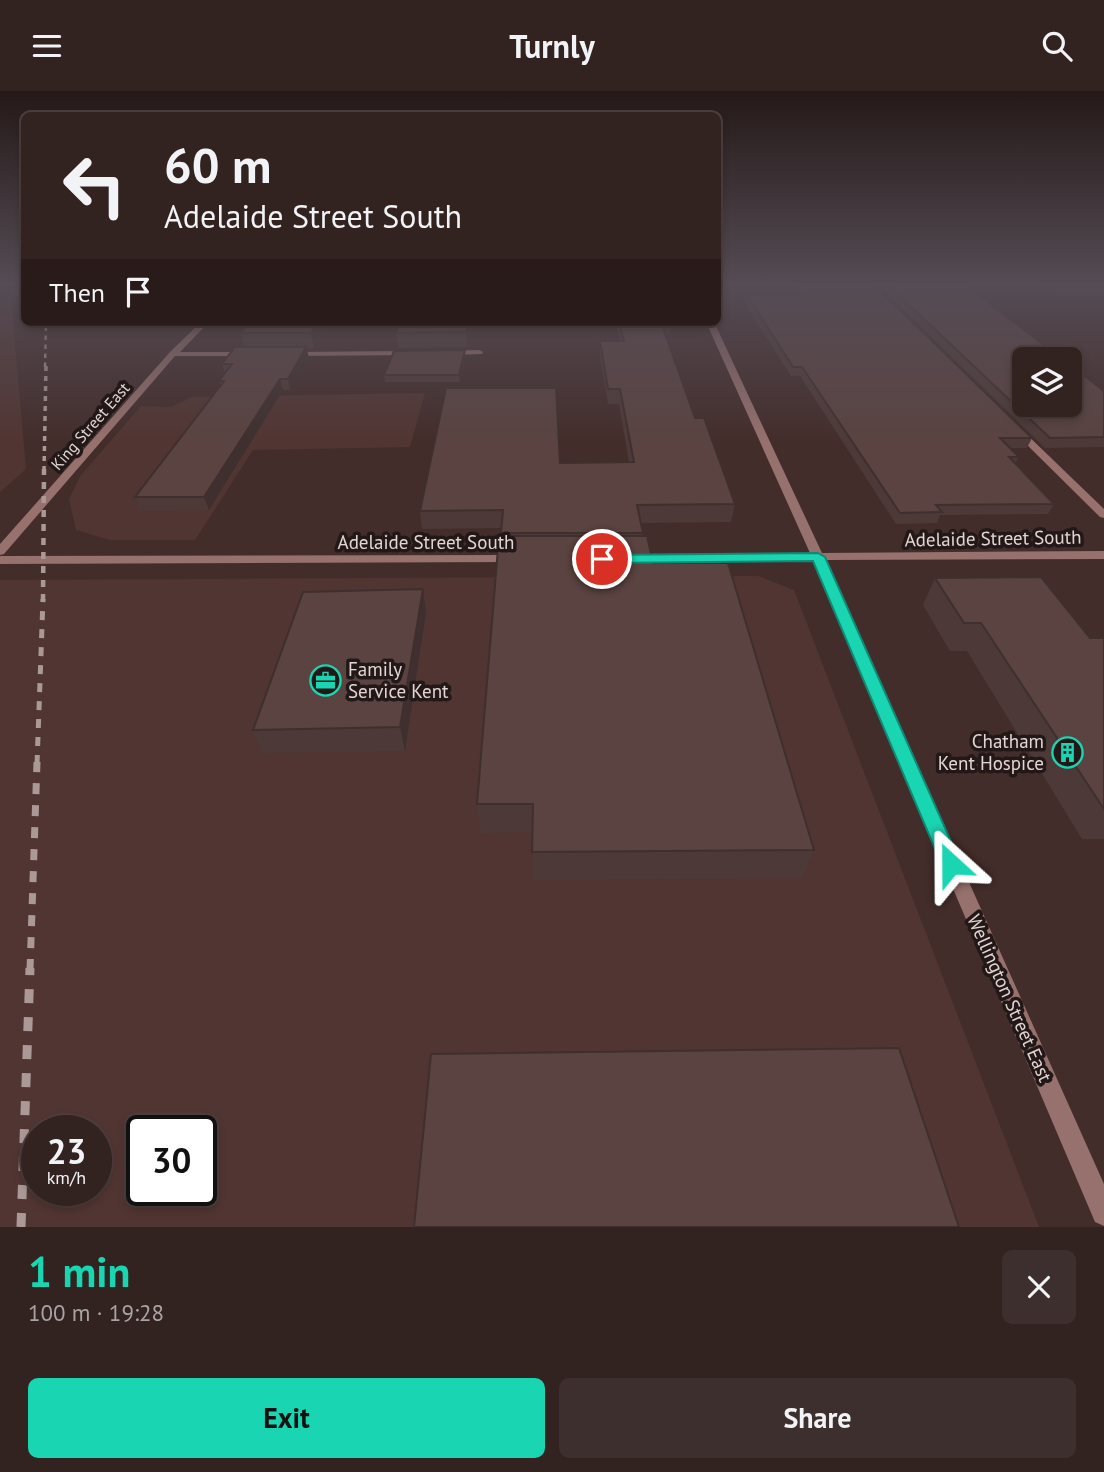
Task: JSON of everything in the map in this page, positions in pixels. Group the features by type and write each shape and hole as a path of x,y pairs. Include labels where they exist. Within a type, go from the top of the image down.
{"street":[{"name":"King Street East","path":"0,551 190,337"},
{"name":"Wellington Street East","path":"717,337 818,557 1104,1213"},
{"path":"441,353 479,352"},
{"path":"283,354 415,353"},
{"path":"173,354 256,354"},
{"path":"1006,419 1104,515"},
{"name":"Adelaide Street South","path":"616,558 1104,555"},
{"name":"Adelaide Street South","path":"0,560 535,559"}],"shaded area":[{"path":"0,337 14,337 26,469 0,492"},
{"path":"425,393 410,447 253,450 195,540 110,540 76,530 69,499 81,475 141,406 171,407 192,397"},
{"path":"758,576 794,590 1039,1227 0,1227 0,580"}],"building":[{"path":"623,337 666,337 695,418 704,418 735,504 637,505 643,533 501,533 503,510 420,511 446,388 556,388 560,463 634,462 620,389 608,389 600,341 624,341"},
{"path":"774,337 928,337 1032,438 1000,438 1019,457 1009,457 1054,504 936,505 942,512 900,513 802,367 793,367"},
{"path":"943,337 1033,337 1046,347 1012,347 1012,402"},
{"path":"235,347 306,347 288,379 280,379 204,497 135,497 224,381 219,381 232,364 222,364"},
{"path":"465,350 459,375 384,375 394,351"},
{"path":"1082,374 1104,391 1104,437 1050,438 1028,417 1082,417"},
{"path":"499,536 647,536 653,563 728,563 814,850 532,852 533,804 477,804"},
{"path":"1041,577 1090,638 1104,638 1104,809 981,623 964,623 935,578"},
{"path":"423,589 400,727 253,730 303,592"},
{"path":"899,1048 959,1227 414,1227 431,1054"}],"railway":[{"path":"45,367 46,337"},
{"path":"44,471 46,366"},
{"path":"43,601 44,469"},
{"path":"37,764 43,599"},
{"path":"30,970 37,762"},
{"path":"21,1227 30,968"}],"place":[{"name":"Family Service Kent","path":"325,680"},
{"name":"Chatham Kent Hospice","path":"1067,752"}],"route":[{"path":"602,559 818,557 951,864"}]}
